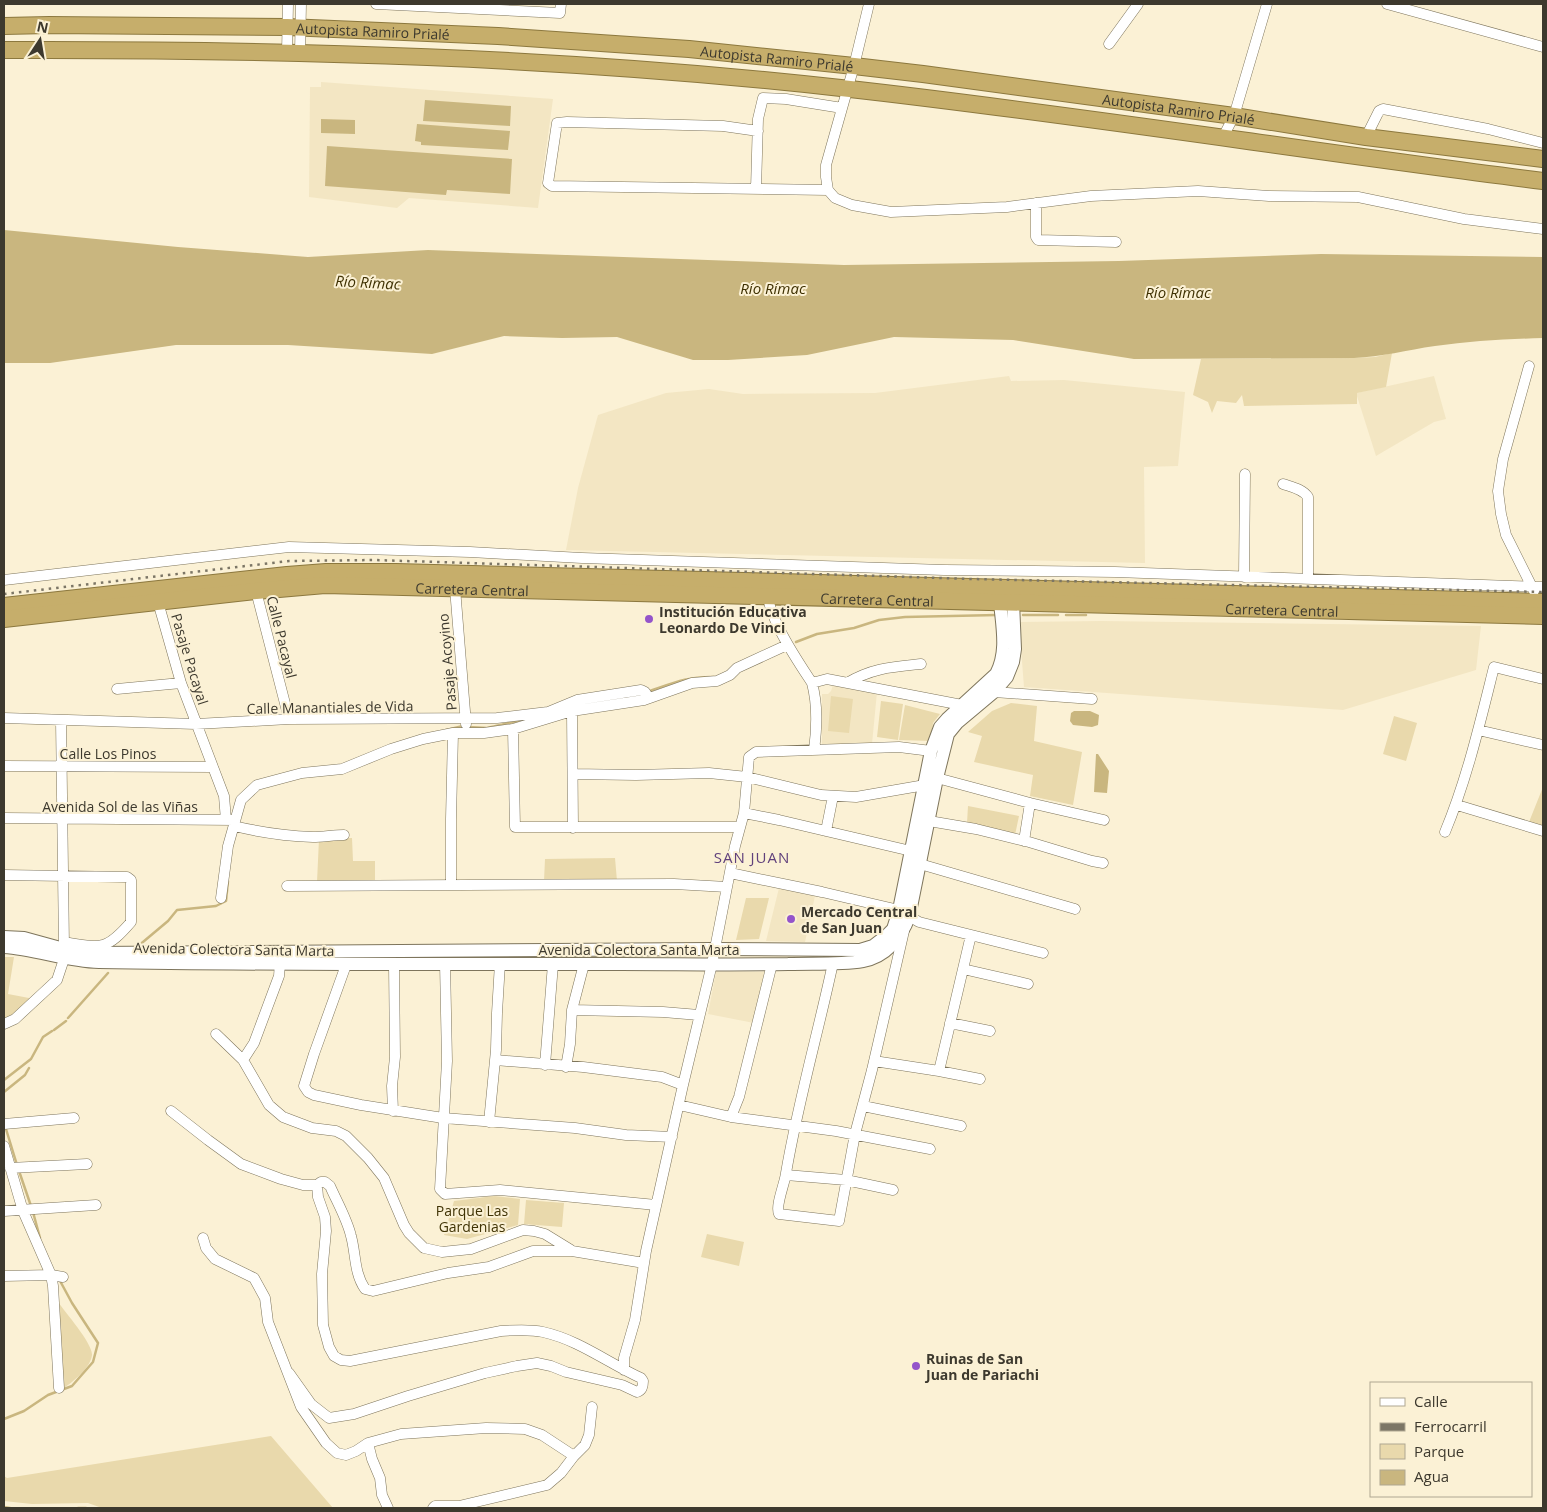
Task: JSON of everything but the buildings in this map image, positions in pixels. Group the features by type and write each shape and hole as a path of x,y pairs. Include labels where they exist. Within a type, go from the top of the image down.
{"highway":[{"name":"Autopista Ramiro Prialé","path":"4,26 49,24 294,28 498,36 689,49 854,66 1234,116 1366,137 1543,158"},
{"name":"Autopista Ramiro Prialé","path":"4,50 293,52 445,57 601,67 847,89 1223,137 1543,181"},
{"name":"Carretera Central","path":"4,606 244,579 326,572 675,579 768,589 1007,602 1543,600"},
{"name":"Carretera Central","path":"4,619 325,585 455,588 768,589 1176,600 1543,616"}],"street":[{"path":"288,4 294,28"},
{"path":"293,52 294,28 300,4"},
{"path":"376,4 560,8"},
{"path":"869,4 854,66 826,165 828,190 835,198 852,205 891,212 1007,207 1091,196 1198,191 1269,196 1358,197 1464,219 1543,229"},
{"path":"1109,44 1138,4"},
{"path":"1223,137 1234,116 1267,4"},
{"path":"1387,4 1543,47"},
{"path":"756,189 758,131 763,98 786,99 842,108"},
{"path":"1366,137 1379,111 1382,109 1488,129 1543,143"},
{"path":"758,131 722,126 558,123 548,183 552,186 828,190"},
{"path":"1036,203 1036,237 1038,240 1116,242"},
{"path":"1529,366 1503,459 1498,490 1500,514 1506,535 1531,586 1543,600"},
{"path":"1244,577 1245,474"},
{"path":"1283,484 1301,490 1308,497 1308,579"},
{"path":"4,580 288,547 944,570 1069,571 1543,587"},
{"path":"582,558 583,577"},
{"path":"675,579 677,560"},
{"name":"Pasaje Acoyino","path":"455,588 467,733"},
{"path":"768,589 787,646 812,683 818,724 814,750"},
{"name":"Calle Pacayal","path":"256,591 289,719"},
{"name":"Pasaje Pacayal","path":"158,602 181,683 232,822"},
{"name":"Avenida Colectora Santa Marta","path":"4,937 24,938 64,950 82,962 346,965 445,963 772,964 864,961 880,955 898,938 920,864 948,734 957,723 994,692 1007,677 1013,662 1015,649 1007,602"},
{"name":"Avenida Colectora Santa Marta","path":"4,946 92,953 148,954 714,949 860,950 872,946 886,936 904,918 911,851 931,751 940,727 996,674 1001,665 1007,602"},
{"path":"221,898 232,822 241,800 257,785 302,773 342,769 423,739 453,733 513,729 572,711 591,707 627,704 692,683 717,681 730,675 737,668 787,646"},
{"path":"846,683 861,674 872,671 921,664"},
{"path":"1445,832 1457,805 1494,667 1543,678"},
{"path":"812,683 827,679 962,705"},
{"path":"117,689 181,683"},
{"name":"Calle Manantiales de Vida","path":"4,718 196,724 289,719 466,719 498,718 548,712 577,700 641,690 649,698"},
{"path":"994,692 1092,699"},
{"path":"572,711 573,828"},
{"path":"4,1024 15,1019 57,980 64,950 61,720"},
{"path":"513,729 515,827 740,826"},
{"path":"1478,730 1543,745"},
{"path":"451,885 453,733"},
{"path":"624,1370 624,1358 635,1320 656,1205 712,964 744,813 749,757 756,752 899,747 931,751"},
{"name":"Calle Los Pinos","path":"4,766 213,767"},
{"path":"573,774 636,776 709,773 746,777 821,795 856,797 925,785"},
{"path":"937,778 1104,820"},
{"path":"826,831 832,796"},
{"path":"1024,841 1030,802"},
{"path":"1457,805 1543,831"},
{"path":"744,813 911,851"},
{"name":"Avenida Sol de las Viñas","path":"4,818 232,822 250,830 314,837 344,835"},
{"path":"929,821 976,829 1064,851 1103,863"},
{"path":"920,864 1074,909"},
{"path":"730,873 822,892 904,918 1043,953"},
{"path":"4,875 127,876 131,880 131,922 118,937 102,946 64,950"},
{"path":"287,886 674,884 727,887"},
{"path":"833,963 778,1208 780,1214 839,1220 855,1134 874,1061 904,918"},
{"path":"939,1071 971,935"},
{"path":"445,963 447,1061 440,1189 445,1194 500,1190 656,1205"},
{"path":"489,1122 495,1060 500,963"},
{"path":"243,1060 254,1043 279,976 280,964"},
{"path":"393,1111 392,1086 395,1057 394,964"},
{"path":"545,1065 553,964"},
{"path":"566,1067 570,1044 572,1010 584,964"},
{"path":"731,1117 739,1097 772,964"},
{"path":"346,965 304,1086 308,1092 314,1095 393,1111 443,1118 575,1128 626,1135 672,1137"},
{"path":"963,968 1028,984"},
{"path":"572,1010 663,1012 699,1015"},
{"path":"950,1023 990,1031"},
{"path":"216,1034 243,1060 269,1105 283,1117 312,1128 336,1131 346,1136 368,1158 384,1178 404,1226 424,1248 442,1252 471,1249 523,1230 545,1234 572,1251"},
{"path":"495,1060 583,1067 662,1077 683,1085"},
{"path":"874,1061 980,1079"},
{"path":"679,1105 731,1117 855,1134 930,1149"},
{"path":"862,1106 961,1126"},
{"path":"171,1111 241,1164 303,1185 317,1185 320,1182 325,1182 330,1186 352,1236 354,1258 364,1289 373,1291 448,1273 488,1266 533,1251 572,1251 644,1263"},
{"path":"4,1124 74,1118"},
{"path":"5,1152 23,1211 54,1286 59,1388"},
{"path":"10,1168 87,1164"},
{"path":"786,1175 846,1180 893,1190"},
{"path":"289,1373 311,1404 329,1418 354,1414 485,1374 537,1363 622,1385 637,1392 640,1390 643,1381 641,1378 590,1350 544,1332 518,1330 466,1338 350,1361 341,1360 334,1356 322,1325 322,1274 326,1231 317,1185"},
{"path":"4,1211 96,1205"},
{"path":"203,1238 206,1248 215,1258 254,1278 264,1298 268,1322 301,1407 326,1443 337,1453 346,1455 368,1443 400,1434 420,1431 486,1428 525,1429 542,1435 574,1456"},
{"path":"4,1276 51,1275 63,1277"},
{"path":"433,1508 436,1506 459,1506 547,1485 561,1473 574,1456 585,1446 589,1435 592,1407"},
{"path":"368,1443 380,1478 382,1495 388,1508"}],"shaded area":[{"path":"321,82 553,99 538,208 409,198 397,208 309,197 310,87 321,87"},
{"path":"1009,376 1011,381 1064,380 1185,392 1178,466 1144,467 1145,563 566,550 578,488 598,415 666,393 709,389 743,394 875,393"},
{"path":"1434,376 1446,419 1434,422 1376,456 1356,393"},
{"path":"1101,621 1481,626 1476,670 1343,710 1024,687 1019,622"},
{"path":"833,685 877,692 872,744 822,745 822,694 828,694"},
{"name":"Mercado Central de San Juan","path":"779,888 815,896 805,942 766,941"},
{"path":"716,972 764,972 754,1023 708,1014"}],"green space":[{"path":"1392,353 1386,387 1357,393 1357,404 1244,406 1242,395 1236,403 1217,401 1212,413 1208,402 1193,395 1201,359 1354,358 1375,357"},
{"path":"831,696 853,699 849,733 828,731"},
{"path":"881,701 903,704 898,740 877,737"},
{"path":"1011,703 1037,706 1034,741 1082,752 1073,805 1030,796 1033,775 974,762 982,736 968,732 992,711"},
{"path":"905,705 940,714 933,723 931,741 899,740"},
{"path":"1394,716 1417,723 1406,761 1383,754"},
{"path":"1543,787 1543,826 1529,822"},
{"path":"968,806 1019,816 1015,835 967,823"},
{"path":"352,838 353,861 375,861 375,881 317,882 319,839"},
{"path":"615,858 617,881 544,881 545,859"},
{"path":"746,898 769,898 759,939 736,940"},
{"path":"4,957 14,957 8,994 29,998 29,1008 4,1021"},
{"name":"Parque Las Gardenias","path":"494,1196 520,1199 518,1225 467,1239 444,1235 454,1201"},
{"path":"526,1200 564,1203 562,1227 524,1224"},
{"path":"707,1234 744,1242 739,1266 701,1257"},
{"path":"58,1302 84,1336 92,1355 85,1369 64,1388"},
{"path":"271,1436 333,1508 102,1508 88,1503 32,1504 4,1501 4,1476 7,1478"}],"water":[{"path":"425,100 511,106 510,126 423,121"},
{"path":"321,119 355,120 355,134 321,133"},
{"path":"417,124 510,131 508,150 421,145 421,142 415,141"},
{"path":"327,146 512,159 510,194 447,190 446,195 325,186"},
{"name":"Río Rímac","path":"4,230 178,247 308,257 428,250 844,265 1119,261 1321,254 1543,257 1543,338 1462,343 1354,358 1134,359 1013,340 894,337 807,355 728,360 693,360 617,337 504,336 432,354 288,345 176,345 50,363 4,363"},
{"path":"1074,711 1090,711 1099,715 1098,725 1092,727 1073,725 1070,721 1071,713"},
{"path":"1096,754 1098,754 1109,771 1107,793 1094,792"}],"waterway":[{"path":"796,642 817,634 854,628 879,620 905,617 997,615"},
{"path":"1023,615 1058,615"},
{"path":"1066,615 1086,615"},
{"path":"650,691 689,679 714,677"},
{"path":"468,727 487,728 522,720"},
{"path":"446,730 463,726"},
{"path":"137,947 168,921 177,910 216,906 226,901 228,881"},
{"path":"68,1018 108,973"},
{"path":"54,1030 66,1021"},
{"path":"4,1080 31,1059 43,1037 52,1031"},
{"path":"4,1092 25,1075 29,1068"},
{"path":"6,1129 17,1165"},
{"path":"19,1171 31,1206"},
{"path":"33,1212 40,1238"},
{"path":"4,1419 24,1411 48,1395 72,1386 93,1362 98,1343 59,1279"},
{"path":"4,1507 10,1508"},
{"path":"78,1508 86,1508"}],"railway":[{"path":"4,594 289,561 374,560 973,579 1543,592"}],"place":[{"name":"Institución Educativa Leonardo De Vinci","path":"649,619"},
{"name":"Mercado Central de San Juan","path":"791,919"},
{"name":"Ruinas de San Juan de Pariachi","path":"916,1366"}],"district":[{"name":"SAN JUAN","path":"752,857"}]}
